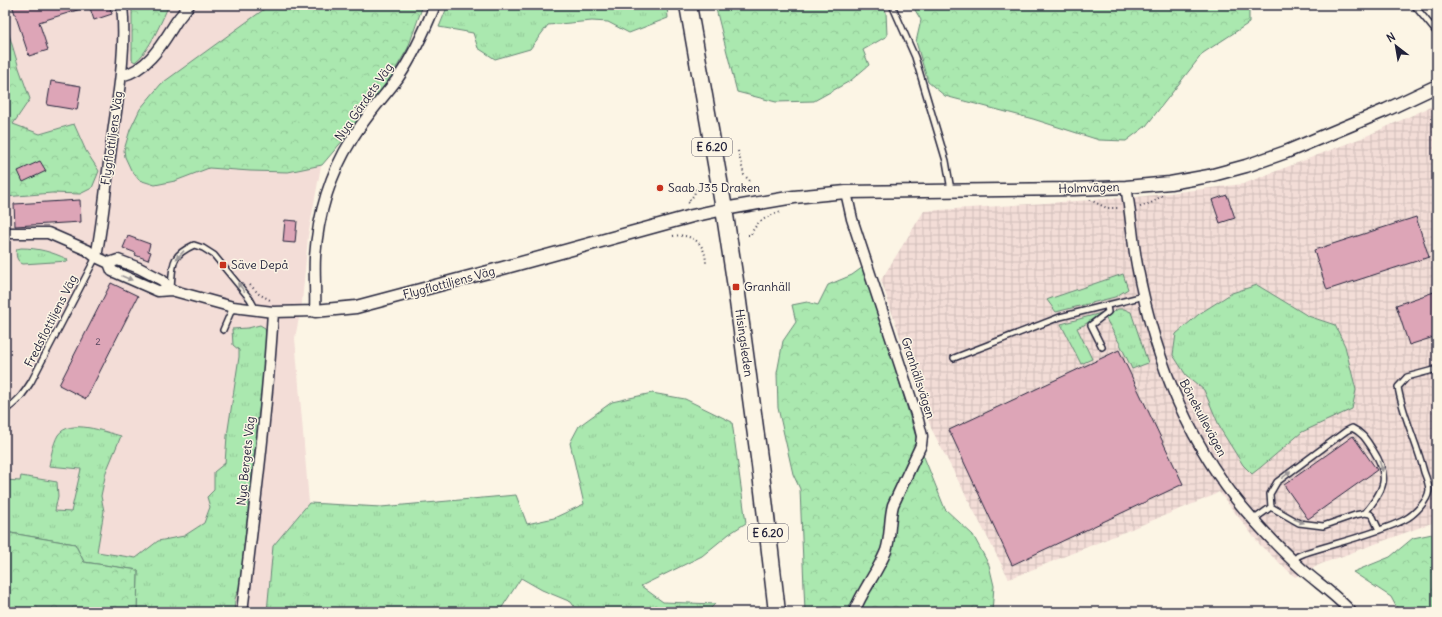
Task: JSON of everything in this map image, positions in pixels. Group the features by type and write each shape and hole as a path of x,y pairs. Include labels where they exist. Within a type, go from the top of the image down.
{"highway":[{"name":"Hisingsleden","path":"688,5 724,209 760,465 776,612"}],"street":[{"name":"Flygflottiljens Väg","path":"122,5 124,28 121,76 96,257 109,263 112,271 158,291 171,290 233,307 275,312 346,309 374,303 646,228 724,209"},
{"path":"121,76 129,74 147,63 162,45 177,20 189,5"},
{"name":"Nya Gärdets Väg","path":"316,311 315,258 322,208 330,184 352,139 398,77 417,46 435,5"},
{"name":"Holmvägen","path":"724,209 812,194 1126,186 1178,182 1209,176 1246,166 1322,138 1437,86"},
{"name":"Bönekullevägen","path":"1126,186 1130,208 1133,243 1154,337 1168,379 1187,422 1218,473 1253,520 1293,561 1335,596 1351,612"},
{"name":"Granhällsvägen","path":"846,192 852,219 922,436 918,452 893,505 890,515 889,538 886,550 858,601 854,612"},
{"path":"5,233 48,233 87,250 96,257"},
{"name":"Nya Bergets Väg","path":"242,612 275,312"}],"lane":[{"path":"892,5 915,57 946,161 951,191"},
{"path":"1414,5 1437,33"},
{"path":"171,290 173,267 176,258 181,251 194,245 203,248 214,255 250,299 256,310"},
{"name":"Fredsflottiljens Väg","path":"5,410 23,394 31,382 96,257"},
{"path":"954,358 1060,317 1144,296"},
{"path":"1102,347 1091,325 1108,312 1107,306"},
{"path":"223,330 233,307"},
{"path":"1293,561 1298,556 1306,552 1379,530 1405,520 1412,515 1424,501 1429,489 1423,466 1400,402 1398,387 1407,378 1437,369"},
{"path":"1271,508 1270,494 1277,482 1352,428 1359,431 1366,439 1383,468 1384,478 1382,489 1365,513"},
{"path":"1253,520 1271,508"},
{"path":"1271,508 1299,523 1323,526 1355,515 1365,513 1370,514 1379,530"}],"path":[{"path":"738,152 745,177 751,182"},
{"path":"689,203 688,202 694,195 697,186"},
{"path":"748,235 751,235 758,223 785,210"},
{"path":"673,236 682,235 697,240 702,244 706,264"},
{"path":"245,280 259,294 277,302 275,312"}],"shaded area":[{"path":"5,5 418,5 321,166 308,236 302,303 295,338 309,503 273,546 267,612 5,612"},
{"path":"1437,104 1437,521 1321,564 1295,577 1261,546 1219,492 1009,579 931,428 881,280 924,211 1137,197 1243,184 1364,137"}],"green space":[{"path":"132,5 169,5 150,44 135,62 132,60"},
{"path":"270,5 423,5 408,48 378,99 322,165 288,172 209,168 175,181 155,185 139,180 131,170 125,157 124,150 130,130 140,109 161,84"},
{"path":"448,5 667,5 668,18 629,33 608,22 592,21 548,25 530,49 495,59 478,48 473,33 439,27"},
{"path":"715,5 883,5 886,12 887,36 863,50 869,65 850,81 814,101 776,102 737,92"},
{"path":"912,5 1249,5 1249,23 1203,53 1146,126 1126,141 1099,140 1033,119 945,96 928,82 916,42 921,20"},
{"path":"5,21 30,99 13,124 40,134 74,124 86,151 99,171 92,188 80,194 52,193 5,197"},
{"path":"21,248 50,252 67,259 68,261 23,264 19,262 16,256 17,249"},
{"path":"863,267 871,288 916,437 945,509 973,535 989,565 994,586 992,612 805,612 800,489 793,474 778,408 777,373 783,341 796,322 792,305 807,302 818,305 828,285 852,275"},
{"path":"1123,274 1128,289 1115,297 1056,312 1047,300 1049,299"},
{"path":"1257,285 1308,316 1335,325 1345,346 1356,390 1352,409 1302,432 1252,474 1243,465 1221,430 1204,390 1186,375 1173,355 1176,334 1199,314 1232,293"},
{"path":"1118,309 1124,309 1131,312 1148,363 1132,369 1105,318"},
{"path":"1101,313 1077,328 1092,359 1081,364 1061,324"},
{"path":"260,325 265,328 267,339 240,585 235,599 234,612 137,612 138,570 84,562 75,544 5,532 5,480 20,481 21,476 57,482 58,496 55,511 71,512 81,469 49,466 53,446 58,435 63,430 71,427 97,429 121,436 106,472 101,496 104,511 97,552 136,558 158,541 184,536 204,523 210,507 207,497 214,490 214,472 225,463 227,436 239,357 239,350 233,345 232,329 248,328"},
{"path":"652,393 685,399 732,422 746,523 729,534 702,556 641,586 663,602 715,604 707,612 578,612 571,602 542,590 521,578 499,612 267,612 273,546 309,503 381,507 516,495 527,524 554,518 584,504 570,443 579,426 612,402"},
{"path":"5,532 75,544 84,562 138,570 137,612 5,612"},
{"path":"1437,533 1437,612 1399,612 1391,597 1353,572 1390,557 1413,538"}],"building":[{"path":"12,5 87,5 87,7 39,22 48,50 29,56"},
{"path":"89,5 109,5 112,14 94,20"},
{"path":"51,81 81,86 77,110 47,105"},
{"path":"40,161 46,171 23,182 18,171"},
{"path":"1227,195 1235,218 1220,223 1212,200"},
{"path":"80,200 81,222 15,226 14,204"},
{"path":"1416,217 1429,257 1327,290 1314,250"},
{"path":"285,220 297,221 295,243 283,242"},
{"path":"128,236 150,244 148,251 151,252 148,260 123,248"},
{"path":"111,283 138,296 86,399 59,385"},
{"path":"1437,291 1437,336 1409,345 1396,305"},
{"path":"1119,350 1183,484 1012,565 949,430"},
{"path":"1353,436 1377,470 1308,519 1284,485"}],"place":[{"name":"Saab J35 Draken","path":"660,188"},
{"name":"Säve Depå","path":"223,265"},
{"name":"Granhäll","path":"736,287"}]}
